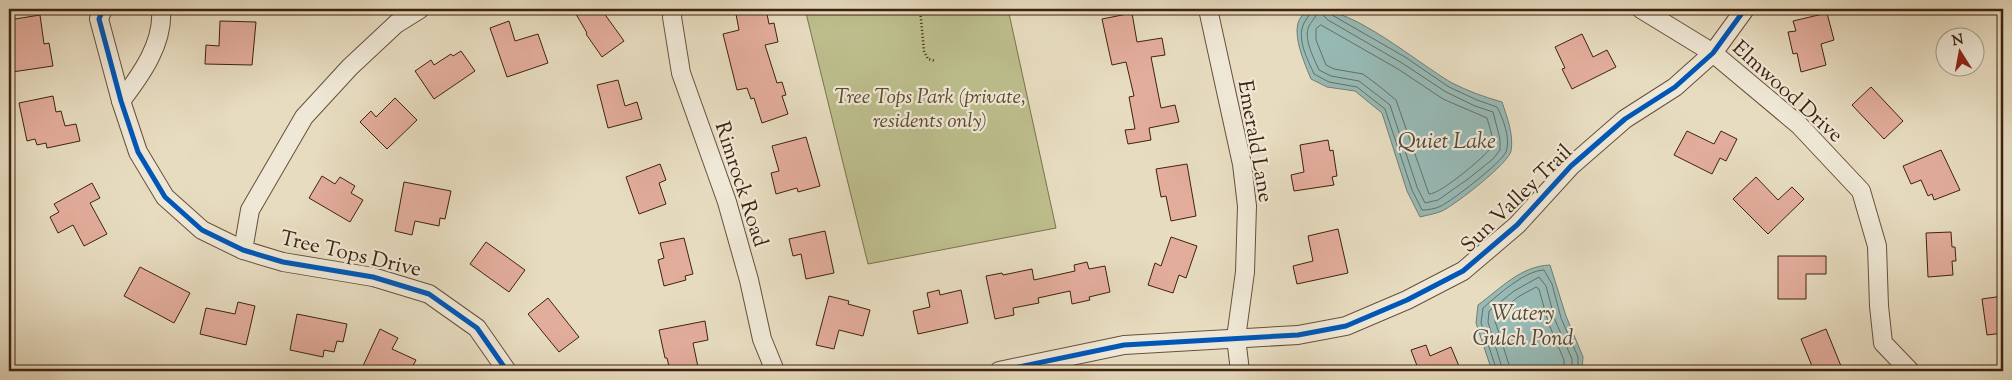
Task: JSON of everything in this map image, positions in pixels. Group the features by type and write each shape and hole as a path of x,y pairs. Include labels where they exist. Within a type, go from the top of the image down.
{"street":[{"name":"Tree Tops Drive","path":"103,9 99,19 121,101 138,152 165,196 202,230 242,250 283,262 373,277 429,294 477,328 507,371"},
{"path":"121,101 141,75 156,42 162,23 161,9"},
{"path":"242,250 250,210 304,117 350,67 396,24 420,9"},
{"name":"Rimrock Road","path":"673,9 672,17 681,73 727,202 749,280 762,340 775,371"},
{"name":"Emerald Lane","path":"1208,9 1242,164 1247,206 1245,272 1236,338 1240,371"},
{"name":"Elmwood Drive","path":"1641,9 1713,53 1799,125 1861,191 1877,246 1879,306 1883,343 1910,371"},
{"name":"Sun Valley Trail","path":"1236,338 1298,335 1346,326 1407,300 1464,270 1517,226 1578,160 1625,119 1675,87 1713,53 1745,9"},
{"path":"999,371 1124,345 1236,338"}],"path":[{"path":"920,9 924,51 928,59 936,61"}],"green space":[{"name":"Tree Tops Park (private, residents only)","path":"805,9 1008,9 1056,228 868,264"}],"water":[{"name":"Quiet Lake","path":"1315,9 1331,11 1348,18 1385,38 1452,83 1476,94 1502,102 1512,139 1511,151 1508,157 1492,174 1458,201 1442,211 1420,217 1407,191 1382,113 1355,91 1327,87 1311,79 1300,50 1297,29 1299,20 1305,13"},
{"name":"Watery Gulch Pond","path":"1550,265 1566,316 1583,357 1582,371 1492,371 1476,323 1478,305 1503,285 1530,269"}],"building":[{"path":"573,9 601,9 624,41 602,57 586,34"},
{"path":"735,9 766,9 769,24 774,23 778,42 765,45 777,83 782,82 786,95 782,96 788,114 762,123 754,98 751,99 747,88 737,90 723,34 739,30"},
{"path":"1132,13 1137,42 1162,38 1165,55 1151,57 1161,108 1175,105 1179,122 1149,128 1151,140 1128,144 1125,130 1135,129 1129,97 1134,96 1126,62 1112,65 1102,19"},
{"path":"1827,13 1834,40 1821,44 1826,65 1801,72 1797,53 1793,54 1788,32 1796,31 1793,21"},
{"path":"40,15 44,44 49,43 53,66 12,72 9,54 9,20"},
{"path":"220,21 256,22 252,65 205,64 206,45 219,46"},
{"path":"509,21 515,41 538,34 548,63 507,77 490,28"},
{"path":"1582,34 1593,57 1607,50 1616,67 1572,89 1562,69 1565,68 1555,47"},
{"path":"461,51 475,71 434,99 415,71 431,60 434,65 451,54 453,56"},
{"path":"618,80 625,106 637,102 642,119 608,128 597,85"},
{"path":"1871,87 1903,121 1884,139 1852,105"},
{"path":"53,96 56,112 61,111 65,126 76,124 80,141 47,148 46,143 37,145 35,139 27,141 19,103"},
{"path":"395,98 417,120 387,149 360,122 371,111 376,117"},
{"path":"1687,131 1714,144 1721,131 1737,139 1726,161 1720,158 1712,174 1674,155"},
{"path":"806,137 820,186 798,192 797,188 776,194 771,173 779,171 772,146"},
{"path":"1328,140 1330,151 1333,150 1337,176 1332,177 1334,185 1294,191 1291,175 1304,172 1300,145"},
{"path":"1941,150 1960,190 1934,200 1932,194 1928,196 1921,180 1911,184 1903,166"},
{"path":"660,164 666,180 659,183 666,204 639,214 626,177"},
{"path":"1187,164 1196,216 1171,221 1166,196 1161,197 1156,169"},
{"path":"322,176 335,184 340,177 355,186 351,193 363,200 350,222 309,198"},
{"path":"1756,177 1778,200 1792,187 1804,199 1768,234 1733,199"},
{"path":"404,182 451,191 445,219 440,218 439,226 415,221 412,235 395,231"},
{"path":"92,183 100,198 90,203 107,234 84,246 73,225 58,233 50,217 59,212 54,204"},
{"path":"1338,229 1348,273 1297,284 1293,266 1313,261 1308,236"},
{"path":"825,231 834,273 806,279 801,254 793,256 789,239"},
{"path":"1951,232 1952,247 1955,247 1956,261 1952,261 1953,275 1928,277 1926,233"},
{"path":"1171,237 1197,246 1186,278 1179,275 1173,293 1148,285 1155,263 1161,266"},
{"path":"684,238 693,274 685,276 686,280 664,286 658,260 664,258 660,243"},
{"path":"486,242 525,270 509,292 470,264"},
{"path":"1778,256 1826,256 1826,274 1806,274 1806,299 1778,299"},
{"path":"1087,262 1089,269 1105,266 1110,292 1089,297 1090,300 1072,304 1070,291 1038,298 1039,303 1013,308 1014,315 995,319 986,276 1002,273 1003,275 1032,269 1034,280 1075,271 1074,265"},
{"path":"140,267 190,293 174,323 124,296"},
{"path":"939,290 940,295 961,290 968,323 918,334 913,311 930,307 927,293"},
{"path":"829,296 849,301 848,304 870,310 863,336 839,330 834,349 816,345"},
{"path":"2003,296 2003,333 1987,335 1982,299"},
{"path":"548,298 579,337 559,352 528,314"},
{"path":"238,302 255,306 246,345 200,334 206,308 235,314"},
{"path":"297,314 347,324 343,342 337,341 334,352 324,350 323,357 290,350"},
{"path":"705,321 708,340 693,343 698,367 670,371 659,330"},
{"path":"380,329 398,338 392,349 416,360 410,371 374,371 363,366"},
{"path":"1826,329 1843,371 1814,371 1801,339"},
{"path":"1426,345 1430,356 1451,347 1461,371 1419,371 1411,350"}],"cycle path":[{"path":"103,9 99,19 121,101 138,152 165,197 202,230 243,250 283,262 373,277 429,294 477,328 507,371"},
{"path":"999,371 1124,345 1298,335 1346,326 1407,300 1463,271 1517,225 1571,166 1625,119 1675,87 1713,53 1745,9"}]}
